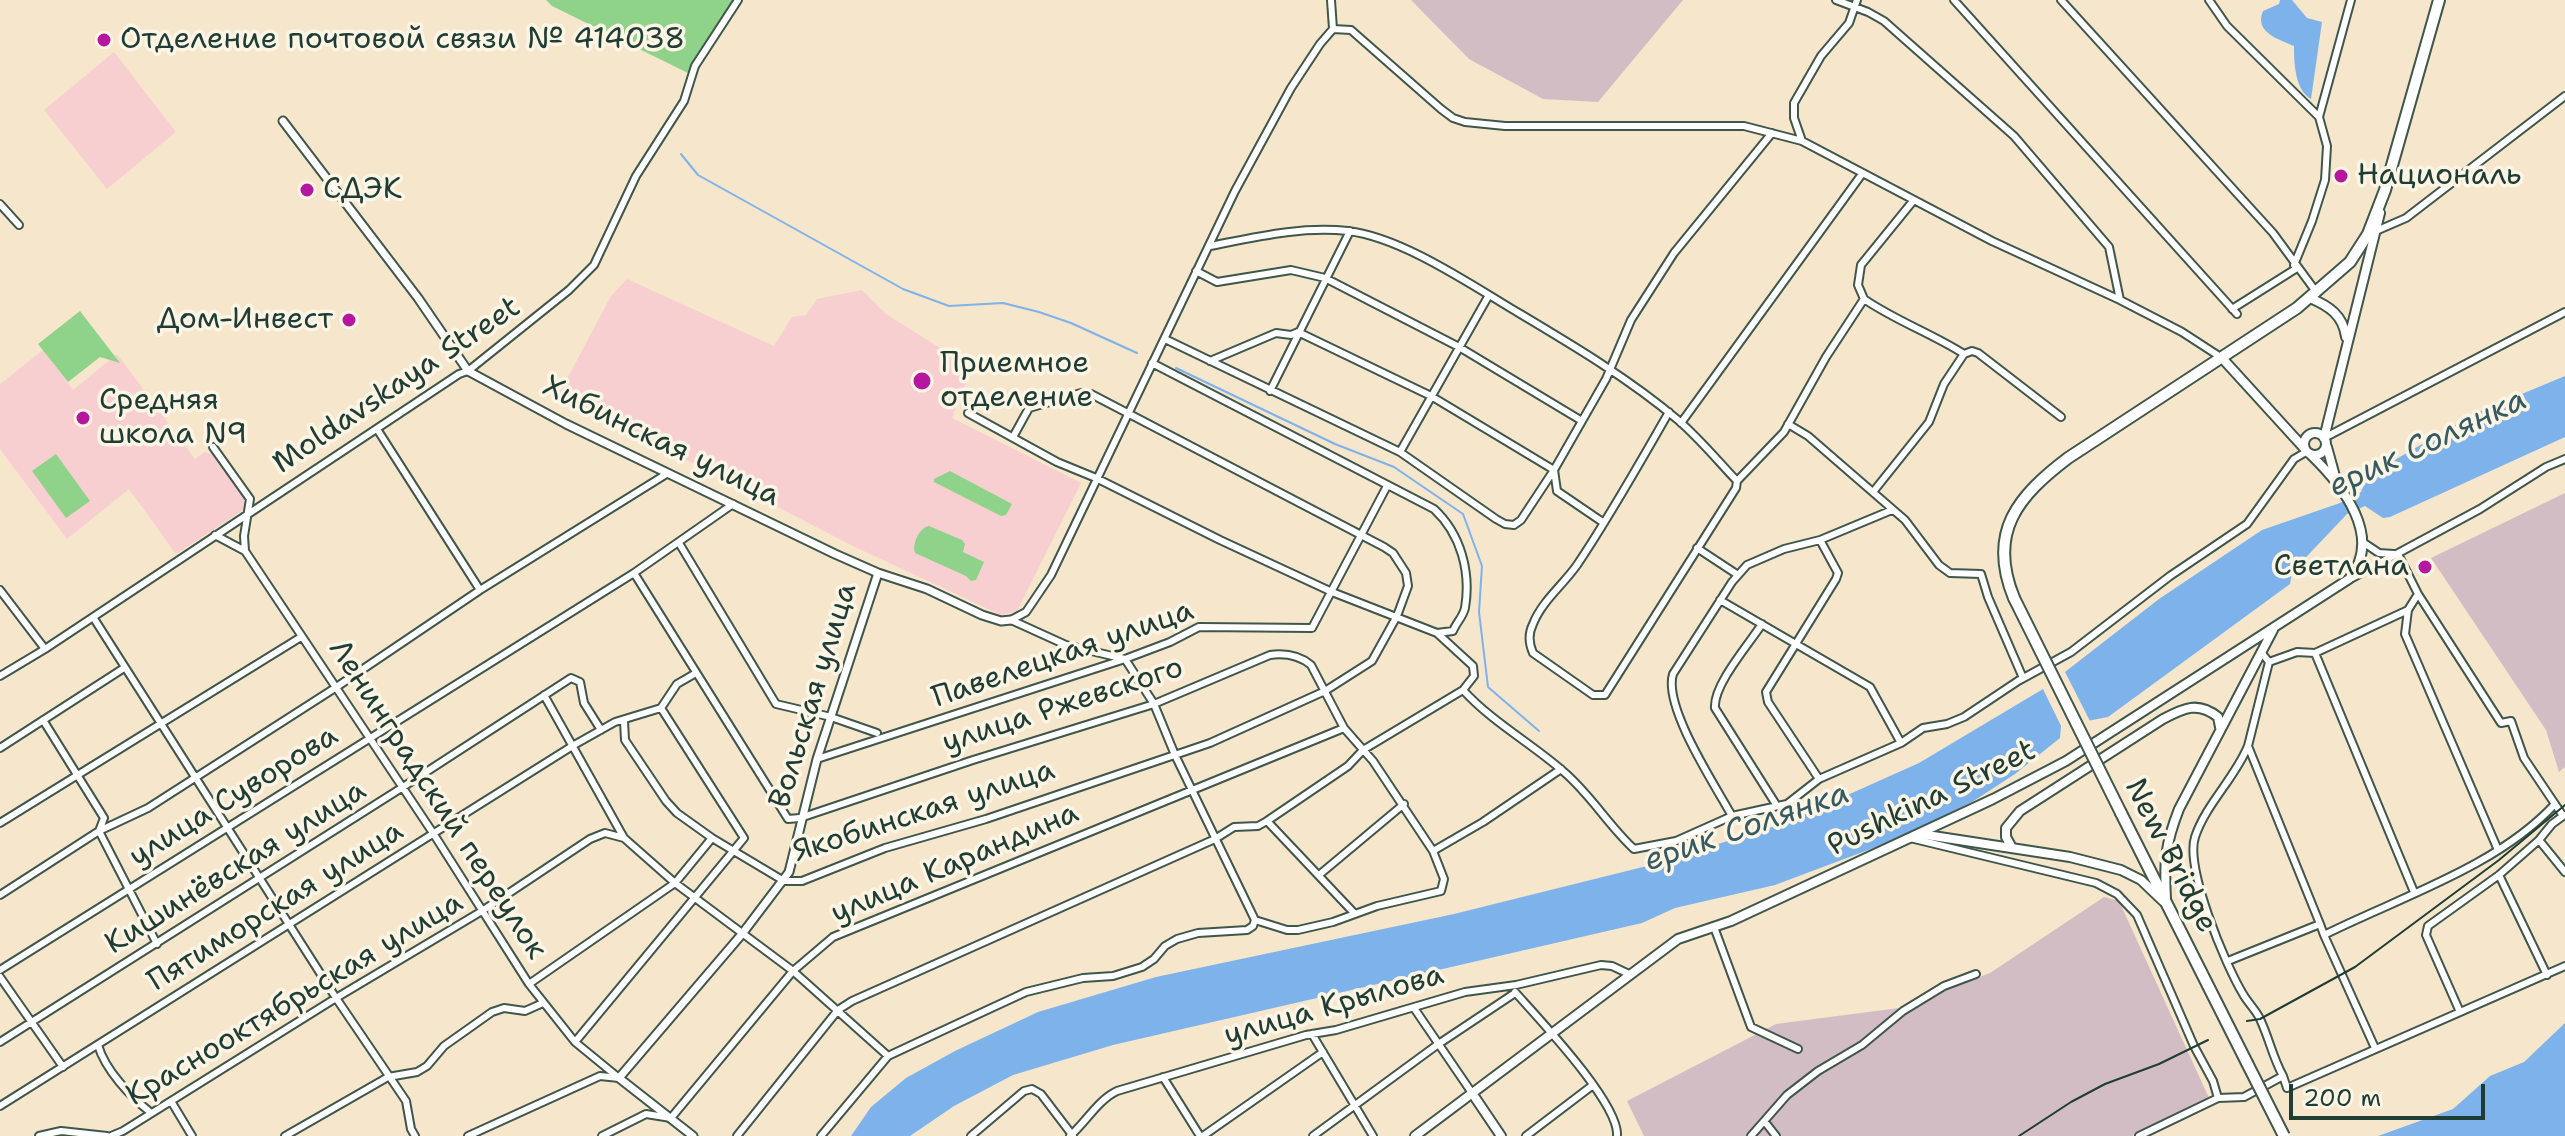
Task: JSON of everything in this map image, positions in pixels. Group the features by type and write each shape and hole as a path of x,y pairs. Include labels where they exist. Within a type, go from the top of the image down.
{"highway":[{"name":"New Bridge","path":"2284,1136 2014,598 2003,561 2006,530 2020,501 2038,481 2313,296 2350,262 2360,249 2385,190 2439,0"}],"main road":[{"path":"2307,451 2321,454 2325,441 2385,190"},
{"path":"2313,296 2339,316 2346,337 2344,354"},
{"path":"2222,358 2337,480"},
{"path":"2307,451 2304,439 2311,433 2320,434 2337,480 2362,530 2362,556 2349,579"},
{"name":"Pushkina Street","path":"1415,1136 1678,939 1714,927 1920,834 2066,761 2349,579"},
{"path":"2166,904 2164,859 2179,809 2274,628"},
{"path":"2011,846 2006,828 2020,811 2163,719 2184,708 2200,706 2218,717 2220,728"},
{"path":"1920,834 2011,846 2121,870 2141,880 2166,904"},
{"path":"1472,1093 1501,1136"}],"street":[{"name":"Moldavskaya Street","path":"0,676 459,374 468,371 569,290 594,265 636,176 684,101 695,66 738,0"},
{"path":"1011,620 1026,612 1045,586 1235,191 1291,88 1333,29 1331,0"},
{"path":"1836,0 1856,4 1884,21 2014,136 2109,247 2120,300"},
{"path":"1954,0 2235,312 2295,266 2328,164 2327,146 2319,117 2227,26 2209,0"},
{"path":"2061,0 2273,233 2313,296"},
{"path":"2319,117 2351,0"},
{"path":"1802,141 1794,118 1794,103 1821,56 1849,23 1856,4"},
{"path":"1333,29 1351,30 1441,109 1465,122 1535,126 1744,126 1802,141 1992,241 2182,332 2222,358"},
{"path":"2376,231 2406,218 2565,96"},
{"name":"Хибинская улица","path":"283,121 418,298 468,371 513,397 878,573 927,589 982,615 1001,621 1011,620 1066,645 1125,659"},
{"path":"1165,339 1400,452 1496,519 1514,525 1521,520 1554,470 1606,379 1628,326 1674,253 1772,133"},
{"path":"1681,423 1862,174"},
{"path":"1913,201 1861,265 1858,285 1864,299 1885,314 1936,336 1964,354"},
{"path":"0,204 19,225"},
{"path":"1210,246 1303,230 1350,231 1389,242 1453,273 1609,368 1669,412 1737,481"},
{"path":"1270,391 1350,231"},
{"path":"1196,271 1217,282 1291,270 1325,278 1459,347 1582,421"},
{"path":"1400,452 1489,295"},
{"path":"1669,412 1604,523 1533,624 1529,643 1533,653 1593,695 1605,695 1736,488 1737,481 1788,424 1864,299"},
{"path":"2325,441 2565,312"},
{"path":"1210,361 1276,333 1291,335 1298,332 1431,396 1554,470"},
{"path":"1873,492 1929,422 1944,384 1964,354 1972,351 1978,353 2061,417"},
{"path":"1152,363 1434,509 1447,523 1461,547 1464,566 1465,609 1453,631 1437,633"},
{"name":"Якобинская улица","path":"619,1078 784,881 802,881 885,848 986,819 1210,743 1325,691 1368,665 1397,616 1408,586 1406,573 1393,553 1091,394 1081,393 1029,408 1013,437"},
{"path":"737,1136 838,1010 852,1001 1215,839 1234,827 1258,826 1348,766 1363,750 1463,690 1474,676 1473,666 1437,633 1332,592 1057,462 968,413"},
{"path":"1788,424 1808,436 1905,520 1939,565 1950,573 1981,574 2023,678"},
{"path":"377,429 480,590"},
{"path":"213,447 250,499 244,536 245,551"},
{"path":"1463,690 1481,710 1561,769 1589,794 1621,839 1634,849 1676,841 1732,816 1797,798 1819,779 1901,743 1923,728 1964,717 2023,678 2071,652 2170,576 2247,524 2294,459 2307,451"},
{"path":"2349,579 2480,509 2546,467 2565,459"},
{"path":"1554,470 1557,491 1604,523"},
{"path":"0,895 99,831 148,808 480,590 668,473"},
{"name":"Павелецкая улица","path":"817,759 1125,659 1199,627 1312,628 1387,486"},
{"name":"улица Суворова","path":"0,970 634,573 733,504"},
{"path":"1732,816 1679,718 1670,686 1673,674 1720,600 1747,565 1784,549 1820,540 1892,510"},
{"path":"215,535 245,551"},
{"path":"1819,779 1767,697 1768,687 1827,598 1838,573 1820,540"},
{"path":"679,543 776,704 831,717 877,733"},
{"path":"2364,543 2379,553 2398,554"},
{"path":"1697,548 1738,575"},
{"name":"Ленинградский переулок","path":"245,551 543,1003 575,1042 693,1136"},
{"path":"2398,554 2418,594 2501,723 2511,721 2524,758 2564,816 2499,875 2428,926 2426,935 2460,1012"},
{"path":"634,573 788,819 800,818"},
{"name":"Вольская улица","path":"784,881 789,872 817,759 878,573"},
{"path":"0,590 45,649"},
{"path":"2418,594 2408,610 2405,634 2498,850"},
{"path":"1720,600 1870,687 1901,743"},
{"path":"2269,662 2297,652 2315,653 2408,610"},
{"path":"93,617 159,725 406,1101 415,1136"},
{"path":"1762,624 1720,688 1715,708 1777,806"},
{"path":"0,823 301,637"},
{"path":"2261,652 2269,662"},
{"path":"2315,653 2414,892"},
{"name":"улица Ржевского","path":"800,818 1154,704 1276,654 1307,662 1318,675 1344,728 1404,804 1433,851 1444,879 1441,891 1354,913"},
{"path":"821,1136 888,1056 1026,992 1083,978 1113,976 1142,967 1177,939 1198,933 1247,930 1253,926 1255,920 1175,755 1154,704 1125,659"},
{"path":"2269,662 2248,746 2195,836 2192,857 2209,915 2242,993 2260,1019 2287,1088 2565,966"},
{"path":"0,748 124,668"},
{"name":"Пятиморская улица","path":"0,1106 574,745 601,730 661,708 677,684 696,673"},
{"name":"Кишинёвская улица","path":"0,1042 574,677 580,682 584,703 601,730"},
{"path":"544,695 624,838 675,883 793,971 888,1056"},
{"path":"575,1042 735,852 744,834 661,708"},
{"path":"43,720 104,818 99,831 157,944"},
{"path":"624,721 625,740 677,813 784,881"},
{"name":"улица Карандина","path":"671,1118 793,971 833,937 1344,728"},
{"path":"2248,746 2324,935 2375,1048"},
{"path":"1433,851 1483,822 1561,769"},
{"path":"1319,875 1404,804"},
{"path":"2324,935 2475,865 2539,820 2555,804"},
{"path":"1255,920 1287,930 1298,930 1333,922 1354,913 1267,821"},
{"name":"Краснооктябрьская улица","path":"39,1136 61,1131 109,1136 482,911 597,835 605,833 624,838"},
{"path":"529,984 675,883 712,838"},
{"path":"1910,838 2096,883 2117,894 2137,915 2218,1098"},
{"path":"2539,840 2565,872"},
{"path":"2499,875 2547,975"},
{"path":"2228,961 2320,924"},
{"path":"1714,927 1751,1027 1798,1049"},
{"name":"улица Крылова","path":"1072,1135 1095,1112 1104,1097 1163,1077 1465,992 1516,989 1606,965 1629,974"},
{"path":"1751,1136 1793,1090 1818,1071 1862,1045 1903,1011 1944,986 1976,974"},
{"path":"0,977 63,1067"},
{"path":"1313,1136 1516,989 1593,1085 1617,1126 1617,1136"},
{"path":"285,1136 388,1077 403,1076 427,1066 444,1046 492,1012 504,1008 525,1011 543,1003"},
{"path":"1414,1008 1472,1093"},
{"path":"1312,1034 1373,1136"},
{"path":"98,1045 104,1059 135,1100 150,1112"},
{"path":"1163,1077 1202,1136 1323,1052"},
{"path":"468,1136 600,1076 619,1078"},
{"path":"2139,1136 2218,1098 2244,1097 2283,1076"},
{"path":"1526,1136 1593,1085"},
{"path":"971,1136 1024,1091 1032,1089 1041,1094 1072,1135"},
{"path":"171,1101 192,1136"},
{"path":"602,1136 646,1114 671,1118"},
{"path":"1765,1122 1776,1136"},
{"path":"621,1126 625,1136"}],"shaded area":[{"path":"1411,0 1683,0 1598,102 1543,99 1469,59"},
{"path":"114,52 176,132 107,189 44,110"},
{"path":"627,279 774,346 792,317 806,315 817,299 862,290 886,314 972,368 952,418 1081,483 1017,611 1001,615 853,546 559,394 611,296"},
{"name":"Средняя школа N9","path":"43,350 73,390 117,354 195,459 205,452 212,454 244,495 245,509 176,554 129,489 67,539 0,449 0,384"},
{"path":"2565,493 2565,767 2559,772 2546,730 2431,558"},
{"path":"2104,897 2119,901 2209,1098 2132,1136 1644,1136 1627,1101 1776,1024 1899,1008 1990,973"}],"green space":[{"path":"546,0 734,0 688,73 552,6"},
{"path":"80,311 120,363 100,357 68,382 38,344"},
{"path":"56,454 90,501 66,518 32,471"},
{"path":"950,471 1012,504 1006,515 1001,516 934,482 934,479"},
{"path":"929,526 962,540 965,544 963,552 984,562 976,580 971,581 915,553 917,537"}],"water":[{"path":"2280,0 2292,0 2307,18 2322,22 2311,99 2299,83 2294,46 2269,34 2262,24 2263,11 2279,4"},
{"name":"ерик Солянка","path":"2565,376 2565,437 2390,517 2383,518 2365,506 2347,514 2292,572 2290,584 2108,717 2061,726 2060,738 2015,774 1972,802 1892,841 1775,885 1675,908 1642,923 1113,1045 1013,1075 954,1106 910,1136 851,1136 871,1107 906,1078 1038,1012 1156,977 1454,914 1651,865 1785,823 1919,763 2043,689 2159,599 2262,530 2340,503 2361,492 2367,476 2476,413"},
{"path":"2565,1023 2565,1136 2378,1136 2453,1109 2490,1076 2524,1062"}],"pier":[{"path":"2063,668 2091,723 2065,729 2064,732 2041,685"}],"waterway":[{"path":"681,154 698,175 903,289 949,306 1003,303 1039,312 1137,353"},
{"path":"1176,368 1335,444 1394,467 1463,514 1482,566 1479,612 1488,687 1539,731"}],"railway":[{"path":"2247,1021 2260,1019 2355,967 2499,860 2565,805"},
{"path":"2019,1136 2105,1084 2159,1064 2208,1040"}],"place":[{"name":"Отделение почтовой связи № 414038","path":"104,40"},
{"name":"Националь","path":"2341,176"},
{"name":"СДЭК","path":"307,190"},
{"name":"Дом-Инвест","path":"349,320"},
{"name":"Приемное отделение","path":"922,381"},
{"name":"Средняя школа N9","path":"83,418"},
{"name":"Светлана","path":"2425,567"}]}
